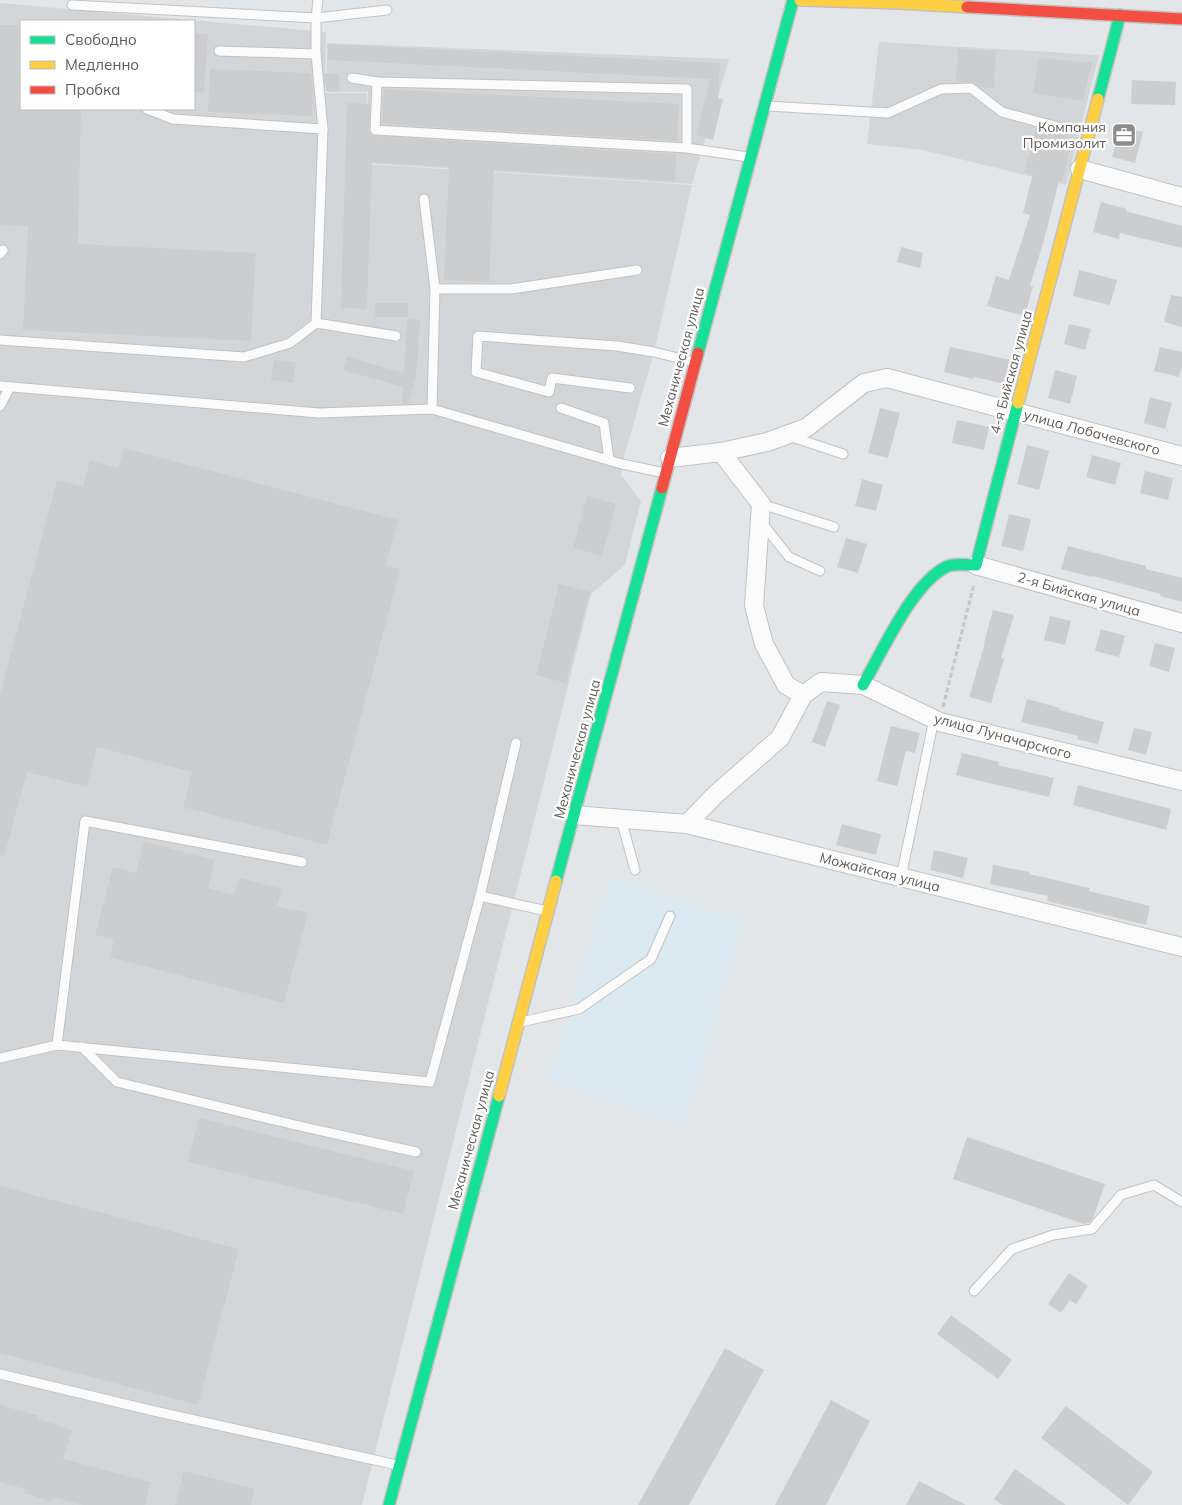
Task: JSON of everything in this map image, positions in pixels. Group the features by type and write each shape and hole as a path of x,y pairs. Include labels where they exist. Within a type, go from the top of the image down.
{"street":[{"name":"Механическая улица","path":"389,1505 793,0"},
{"path":"800,0 899,3 1182,19"},
{"name":"4-я Бийская улица","path":"978,565 1120,15"},
{"path":"1080,169 1182,197"},
{"name":"улица Лобачевского","path":"787,435 806,428 864,383 887,378 1182,456"},
{"path":"668,466 767,442 787,435"},
{"path":"687,824 715,795 780,738 803,695 786,685 764,644 754,606 761,513 722,452"},
{"path":"863,685 907,606 926,581 946,566 978,565"},
{"name":"2-я Бийская улица","path":"978,565 1182,623"},
{"name":"улица Луначарского","path":"803,695 821,682 863,685 937,721 1182,782"},
{"name":"Можайская улица","path":"574,815 687,824 1182,947"}],"lane":[{"path":"316,323 323,129 316,54 318,0"},
{"path":"72,5 316,18 387,10"},
{"path":"220,51 316,54"},
{"path":"352,78 377,82 687,89 688,148"},
{"path":"377,82 376,130 688,148 751,157"},
{"path":"765,105 888,113 941,89 970,88 1002,112 1069,130"},
{"path":"150,110 173,119 323,129"},
{"path":"424,199 436,289 432,409"},
{"path":"436,289 511,289 637,270"},
{"path":"0,340 244,357 290,344 316,323 396,336"},
{"path":"630,388 552,378 549,392 476,372 478,336 617,346 654,352 696,363"},
{"path":"0,406 5,386 319,414 432,409 609,460 668,466"},
{"path":"561,408 604,423 609,460"},
{"path":"787,435 843,454"},
{"path":"761,513 834,527"},
{"path":"761,513 790,557 820,571"},
{"path":"901,877 937,721"},
{"path":"0,1058 57,1045 430,1082 480,896 516,743"},
{"path":"621,819 635,870"},
{"path":"57,1045 85,821 302,862"},
{"path":"480,896 548,912"},
{"path":"518,1023 579,1009 651,959 670,916"},
{"path":"82,1047 117,1082 416,1152"},
{"path":"974,1291 1012,1249 1053,1235 1092,1229 1121,1195 1154,1185 1182,1202"},
{"path":"0,1374 154,1411 400,1466"}],"path":[{"path":"937,721 978,565"}],"shaded area":[{"path":"0,3 191,20 20,20 20,110 195,110 195,20 326,32 325,93 367,93 365,164 692,185 654,352 622,464 621,475 641,501 625,565 591,594 362,1505 0,1505"},
{"path":"879,42 1099,55 1066,185 923,150 867,144"},
{"path":"327,43 729,59 692,184 366,163 368,92 327,92"},
{"path":"610,876 742,921 684,1126 548,1082"}],"building":[{"path":"0,25 20,25 20,110 81,110 78,244 256,253 251,341 23,330 28,226 0,225"},
{"path":"195,34 208,34 204,92 195,92"},
{"path":"328,44 720,63 718,98 723,99 713,140 696,135 710,79 328,60"},
{"path":"958,49 996,51 994,88 980,87 971,82 956,82"},
{"path":"1039,58 1092,63 1083,101 1033,93"},
{"path":"210,69 311,73 313,91 312,116 208,112"},
{"path":"324,73 339,74 339,91 326,91"},
{"path":"1132,80 1176,82 1175,105 1131,104"},
{"path":"384,89 679,104 677,141 382,124"},
{"path":"347,103 370,104 369,130 371,135 375,136 676,154 675,181 494,170 489,282 444,280 449,167 372,162 367,309 341,308"},
{"path":"1120,127 1143,132 1135,163 1112,157"},
{"path":"1036,129 1073,138 1030,286 1033,286 1025,316 987,306 996,276 1009,280 1030,215 1023,213 1033,174 1024,172"},
{"path":"1101,202 1127,209 1126,211 1182,226 1182,248 1120,233 1119,239 1093,232"},
{"path":"901,247 923,253 920,268 897,262"},
{"path":"1079,270 1117,280 1110,305 1073,296"},
{"path":"1171,295 1182,297 1182,327 1164,322"},
{"path":"375,303 408,303 408,317 375,317"},
{"path":"407,319 420,320 416,377 408,404 402,404 403,387 343,370 347,357 404,373"},
{"path":"1069,324 1091,329 1085,350 1064,344"},
{"path":"950,347 1011,360 1006,384 944,372"},
{"path":"1160,347 1182,352 1182,367 1179,377 1154,371"},
{"path":"274,360 296,362 293,383 271,380"},
{"path":"1055,370 1077,376 1070,404 1048,398"},
{"path":"1150,397 1172,403 1165,429 1144,423"},
{"path":"880,408 900,413 888,458 868,453"},
{"path":"957,420 989,427 984,450 952,443"},
{"path":"1027,445 1049,451 1039,490 1017,484"},
{"path":"124,448 398,520 386,565 400,569 327,845 183,807 192,772 97,747 87,787 27,772 4,857 0,856 0,695 57,480 83,487 90,461 118,468"},
{"path":"1092,455 1121,463 1115,485 1086,477"},
{"path":"1145,471 1173,478 1168,500 1140,493"},
{"path":"862,479 883,485 876,511 855,506"},
{"path":"587,496 616,504 602,556 573,548"},
{"path":"1009,514 1031,519 1023,551 1001,546"},
{"path":"846,538 867,544 858,573 837,567"},
{"path":"1068,546 1146,566 1146,569 1182,578 1182,602 1160,596 1161,594 1061,569"},
{"path":"559,584 590,592 566,683 536,675"},
{"path":"993,610 1014,615 1001,658 1004,659 991,703 969,697"},
{"path":"1050,616 1071,621 1065,645 1044,640"},
{"path":"1101,629 1125,636 1119,657 1095,651"},
{"path":"1155,643 1175,648 1169,672 1149,666"},
{"path":"1027,699 1104,722 1098,744 1077,739 1078,736 1021,722"},
{"path":"827,701 840,705 825,747 812,742"},
{"path":"891,726 920,733 915,753 906,751 897,786 877,781"},
{"path":"1134,728 1152,732 1146,755 1128,750"},
{"path":"962,753 999,762 998,765 1054,778 1049,797 956,775"},
{"path":"1078,785 1171,809 1166,830 1073,805"},
{"path":"842,824 881,834 876,855 836,845"},
{"path":"144,842 215,860 208,888 234,895 239,878 282,889 277,906 308,913 284,1003 110,957 114,940 95,935 113,867 136,873"},
{"path":"934,850 968,858 963,878 930,870"},
{"path":"993,865 1030,872 1029,874 1090,888 1089,891 1150,906 1146,925 1047,901 1048,896 990,884"},
{"path":"199,1118 414,1171 403,1214 188,1162"},
{"path":"967,1137 1105,1184 1093,1218 1089,1223 1084,1224 953,1179"},
{"path":"0,1186 239,1249 198,1405 0,1353"},
{"path":"1069,1273 1088,1286 1076,1304 1070,1300 1061,1313 1048,1304"},
{"path":"951,1315 1012,1360 998,1379 937,1334"},
{"path":"725,1348 764,1370 689,1505 638,1505"},
{"path":"831,1400 870,1421 826,1505 775,1505"},
{"path":"0,1405 39,1416 38,1419 72,1430 63,1459 150,1482 145,1505 82,1505 52,1497 51,1501 24,1493 25,1489 0,1482"},
{"path":"1066,1406 1153,1472 1128,1505 1041,1438"},
{"path":"1015,1469 1066,1505 1003,1505 994,1499"},
{"path":"184,1471 255,1489 251,1505 175,1505"},
{"path":"919,1481 966,1505 906,1505"}],"traffic: fast":[{"path":"698,353 793,0"},
{"path":"1098,99 1120,15"},
{"path":"863,685 899,620 921,588 946,567 976,565 1018,403"},
{"path":"556,881 662,488"},
{"path":"389,1505 499,1096"}],"traffic: slow":[{"path":"800,0 967,7"},
{"path":"1018,403 1098,99"},
{"path":"499,1096 556,881"}],"traffic: jam":[{"path":"967,7 1182,19"},
{"path":"662,488 698,353"}],"place":[{"name":"Компания Промизолит","path":"1124,135"}]}
